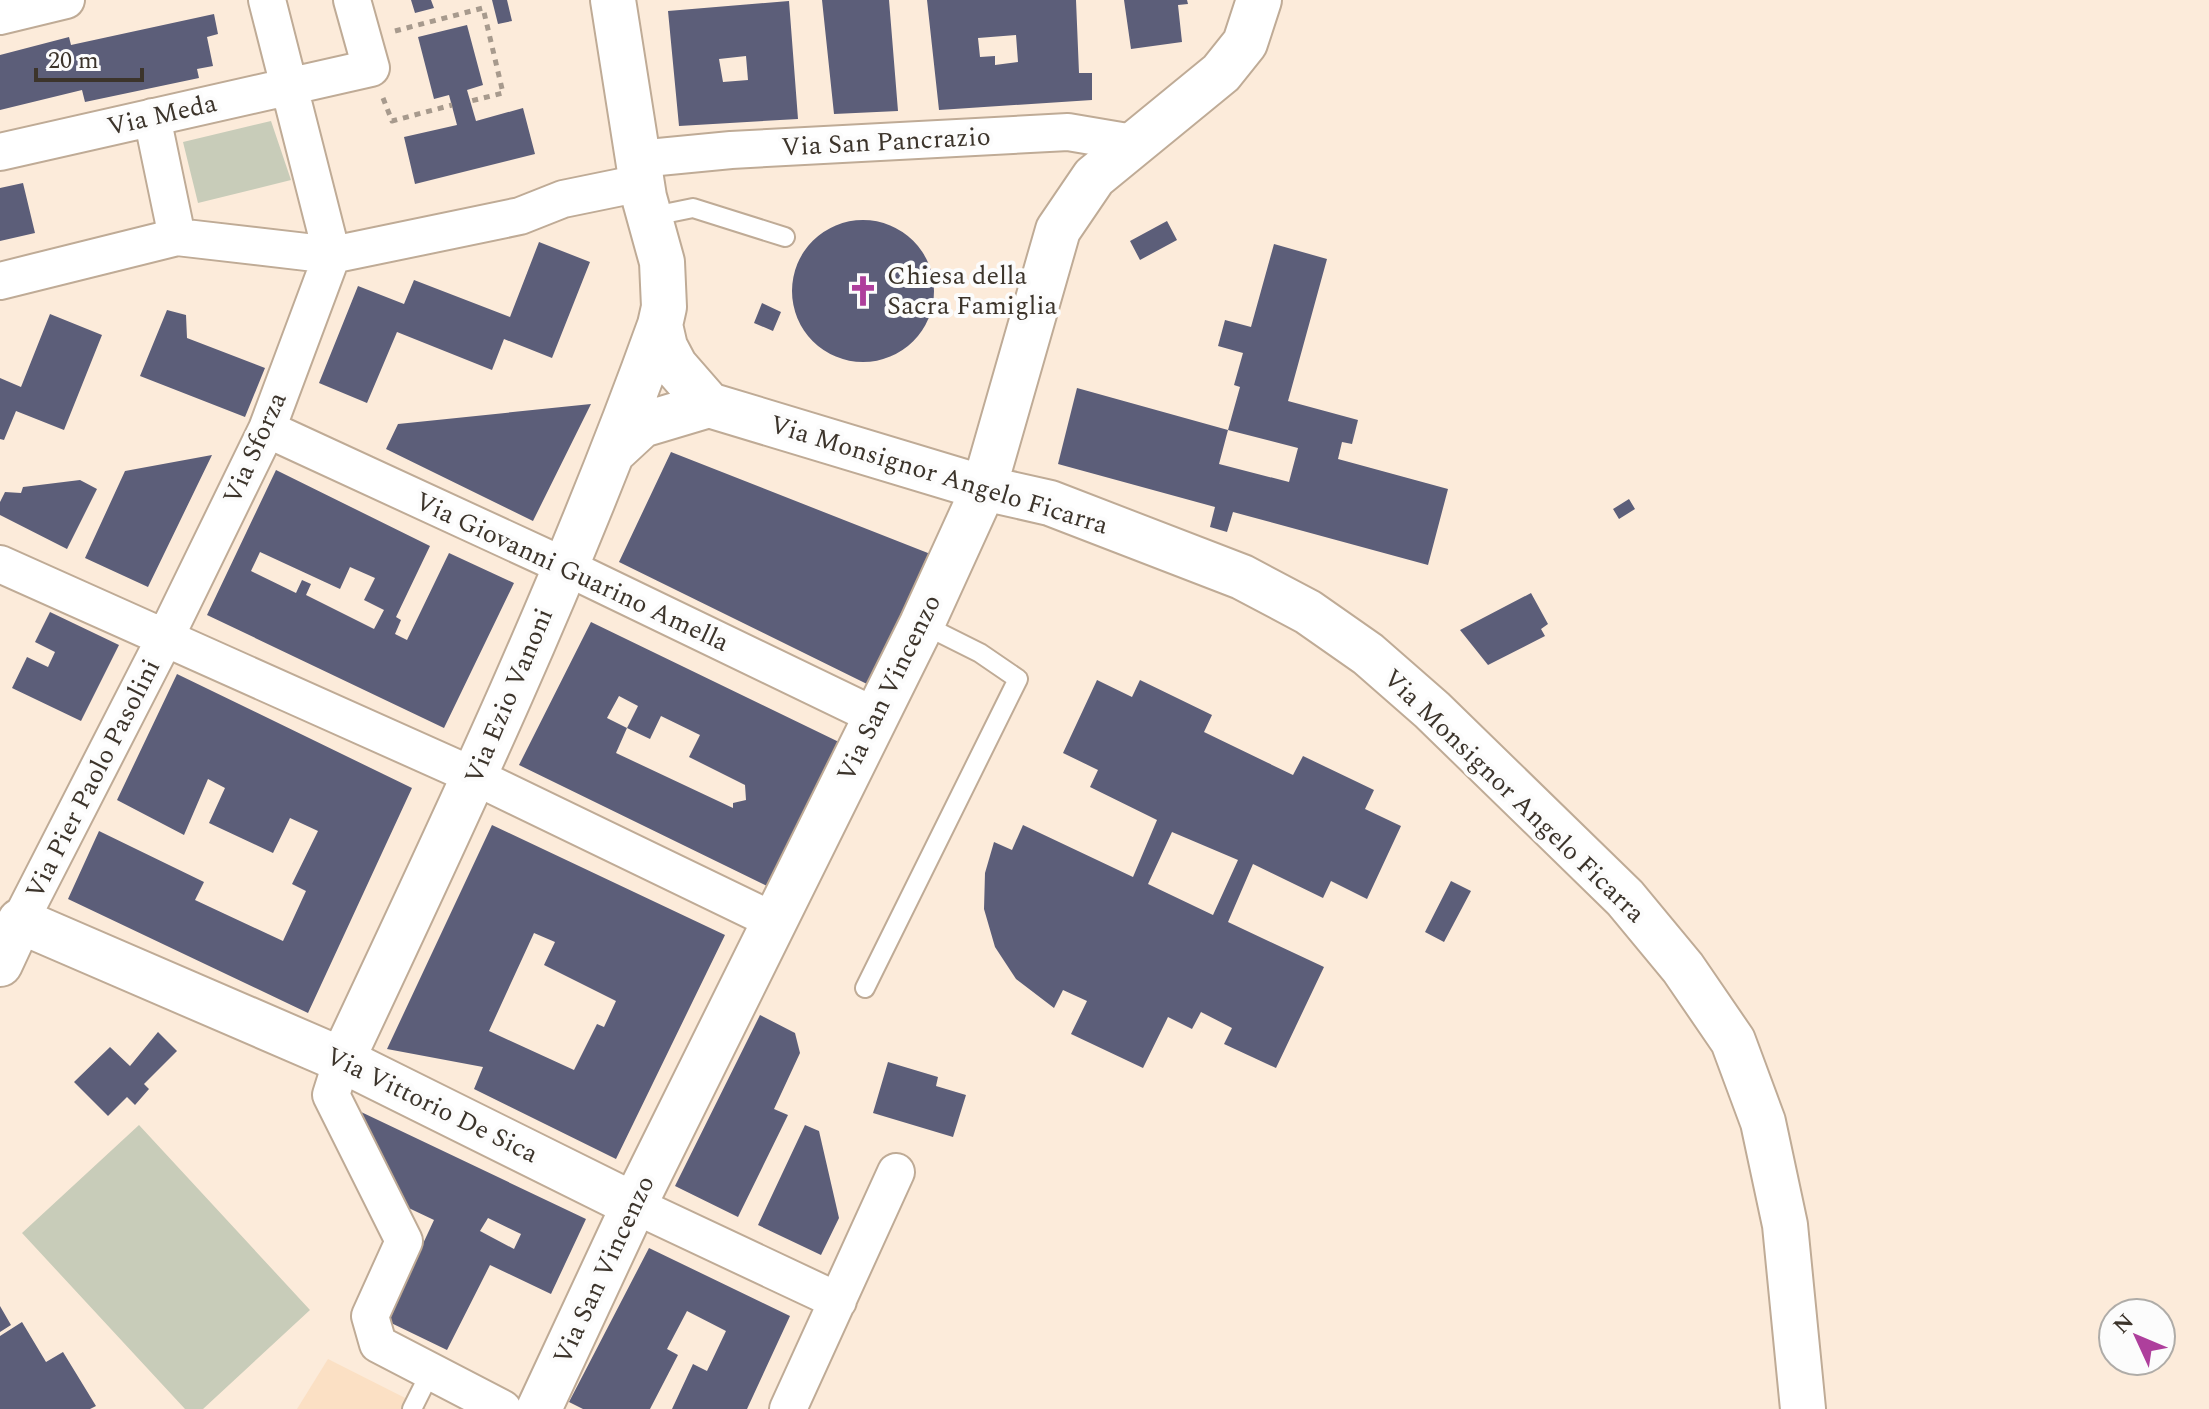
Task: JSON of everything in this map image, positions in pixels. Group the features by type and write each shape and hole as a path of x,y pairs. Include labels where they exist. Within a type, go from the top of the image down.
{"main road":[{"path":"613,0 644,192 662,262 664,307 660,325 665,347 675,366 709,405 642,425 615,450"},
{"name":"Via San Vincenzo","path":"539,1409 634,1205 922,624 984,488 1058,230 1094,177 1221,73 1245,43 1259,0"},
{"name":"Via Ezio Vanoni","path":"342,1060 476,777 615,450 660,325"},
{"name":"Via Monsignor Angelo Ficarra","path":"709,405 984,488 1050,503 1242,577 1308,612 1368,654 1432,710 1625,898 1683,968 1733,1041 1763,1122 1785,1225 1803,1409"},
{"name":"Via Pier Paolo Pasolini","path":"0,964 20,921"},
{"name":"Via Vittorio De Sica","path":"20,921 342,1060 634,1205"}],"street":[{"path":"0,16 66,0"},
{"path":"267,0 332,255"},
{"path":"352,0 367,53"},
{"path":"613,0 621,0"},
{"name":"Via Meda","path":"0,152 291,86 367,53"},
{"path":"0,281 177,237 152,117"},
{"name":"Via San Pancrazio","path":"177,237 332,255 520,216 580,219 731,150 1068,132 1133,143"},
{"name":"Via Sforza","path":"166,636 267,429 332,255"},
{"name":"Via Giovanni Guarino Amella","path":"267,429 564,566 877,717"},
{"path":"0,564 476,777 774,921"},
{"name":"Via Pier Paolo Pasolini","path":"20,921 166,636"},
{"path":"342,1060 331,1095 404,1241 370,1316 378,1344 503,1409"},
{"path":"788,1409 896,1172"},
{"name":"Via Vittorio De Sica","path":"634,1205 838,1301"}],"lane":[{"path":"644,192 785,237"},
{"path":"865,988 1018,679 980,653 922,624"},
{"path":"412,1409 431,1371"}],"path":[{"path":"452,105 392,121 367,53 483,8 503,93 471,101"}],"shaded area":[{"path":"328,1359 427,1409 297,1409"}],"green space":[{"path":"271,121 291,180 198,203 183,142"},
{"path":"139,1125 310,1310 203,1409 185,1409 22,1233"}],"building":[{"path":"411,0 431,0 434,8 415,13"},
{"path":"492,0 507,0 512,21 498,24"},
{"path":"822,0 889,0 898,111 834,114"},
{"path":"927,0 1076,0 1079,73 1092,73 1092,100 939,110","holes":["1016,35 1018,62 995,65 995,56 980,57 978,38"]},
{"path":"1124,0 1187,0 1188,4 1178,5 1182,42 1131,49"},
{"path":"789,1 798,119 679,126 668,11","holes":["746,56 748,80 723,82 719,59"]},
{"path":"214,14 218,34 207,37 213,66 197,69 199,78 85,102 82,90 0,110 0,55 69,37 71,45"},
{"path":"467,25 483,85 467,90 476,121 523,108 535,154 415,184 404,137 457,125 449,95 434,99 418,37"},
{"path":"23,183 35,233 0,241 0,188"},
{"name":"Chiesa della Sacra Famiglia","path":"863,220 890,225 913,241 929,264 934,291 929,318 913,341 890,357 863,362 836,357 813,341 797,318 792,291 797,264 813,241 836,225"},
{"path":"1167,221 1177,240 1140,260 1130,241"},
{"path":"539,242 590,262 552,358 504,339 492,370 397,332 367,403 319,383 358,286 404,304 414,280 510,317"},
{"path":"1274,244 1327,259 1288,401 1358,420 1352,444 1342,442 1338,459 1448,489 1428,565 1233,512 1227,532 1210,527 1215,507 1058,464 1077,388 1228,430 1240,387 1234,385 1243,353 1218,346 1225,320 1251,327","holes":["1228,430 1298,448 1289,482 1219,464"]},
{"path":"762,303 781,312 773,331 754,323"},
{"path":"167,310 186,315 187,338 265,368 245,417 140,376"},
{"path":"50,314 102,335 64,430 16,411 4,440 0,439 0,378 21,387"},
{"path":"591,404 533,521 386,449 398,424"},
{"path":"671,452 933,555 869,685 619,562"},
{"path":"212,455 148,587 85,558 125,471"},
{"path":"276,470 430,546 396,617 401,620 395,634 407,640 449,553 514,583 444,728 207,615","holes":["260,552 340,589 350,567 375,578 364,600 384,610 374,629 306,595 311,584 302,580 296,593 251,571"]},
{"path":"80,480 97,489 67,549 0,515 0,502 5,492 21,493 23,487"},
{"path":"1629,499 1635,509 1619,519 1613,509"},
{"path":"1531,593 1548,624 1541,629 1545,636 1488,665 1460,630"},
{"path":"50,612 119,645 81,721 12,688 27,657 48,667 55,652 35,642"},
{"path":"591,622 841,743 771,888 519,765","holes":["619,696 638,706 627,728 607,718","661,716 700,735 689,757 745,785 746,800 733,803 733,808 616,753 627,728 650,739"]},
{"path":"177,674 412,788 308,1013 68,899 99,831 204,882 195,900 283,941 306,891 292,884 318,831 290,818 273,853 209,823 225,788 208,779 184,835 117,800"},
{"path":"1097,680 1132,697 1140,680 1212,715 1204,732 1293,775 1303,756 1374,790 1365,809 1401,826 1367,899 1331,881 1323,898 1253,864 1228,922 1324,967 1276,1068 1224,1044 1232,1028 1201,1012 1192,1029 1168,1017 1143,1068 1071,1034 1087,1001 1063,990 1054,1008 1016,979 995,947 984,909 985,873 994,842 1012,850 1023,825 1133,877 1157,820 1090,787 1098,770 1063,753","holes":["1172,832 1238,860 1213,915 1148,884"]},
{"path":"492,825 725,935 616,1159 474,1089 483,1067 387,1049","holes":["534,933 555,942 544,965 616,1001 604,1027 597,1024 574,1070 489,1031"]},
{"path":"1451,881 1471,891 1444,942 1425,932"},
{"path":"760,1015 795,1033 800,1053 774,1109 788,1115 738,1217 675,1186"},
{"path":"158,1032 177,1051 144,1084 149,1089 135,1105 127,1097 108,1116 74,1082 110,1047 130,1066"},
{"path":"888,1062 938,1077 936,1086 966,1095 953,1137 873,1113"},
{"path":"359,1111 586,1219 551,1294 490,1265 447,1350 387,1321 434,1220 396,1202","holes":["488,1218 521,1234 514,1249 480,1231"]},
{"path":"805,1125 819,1131 839,1218 821,1255 758,1225"},
{"path":"649,1248 790,1316 747,1409 672,1409 693,1364 707,1371 726,1331 687,1311 667,1349 678,1355 650,1409 583,1409 569,1402"},
{"path":"0,1306 11,1325 0,1332"},
{"path":"22,1322 46,1362 63,1352 96,1406 90,1409 0,1409 0,1336"}],"place":[{"name":"Chiesa della Sacra Famiglia","path":"863,291"}]}
